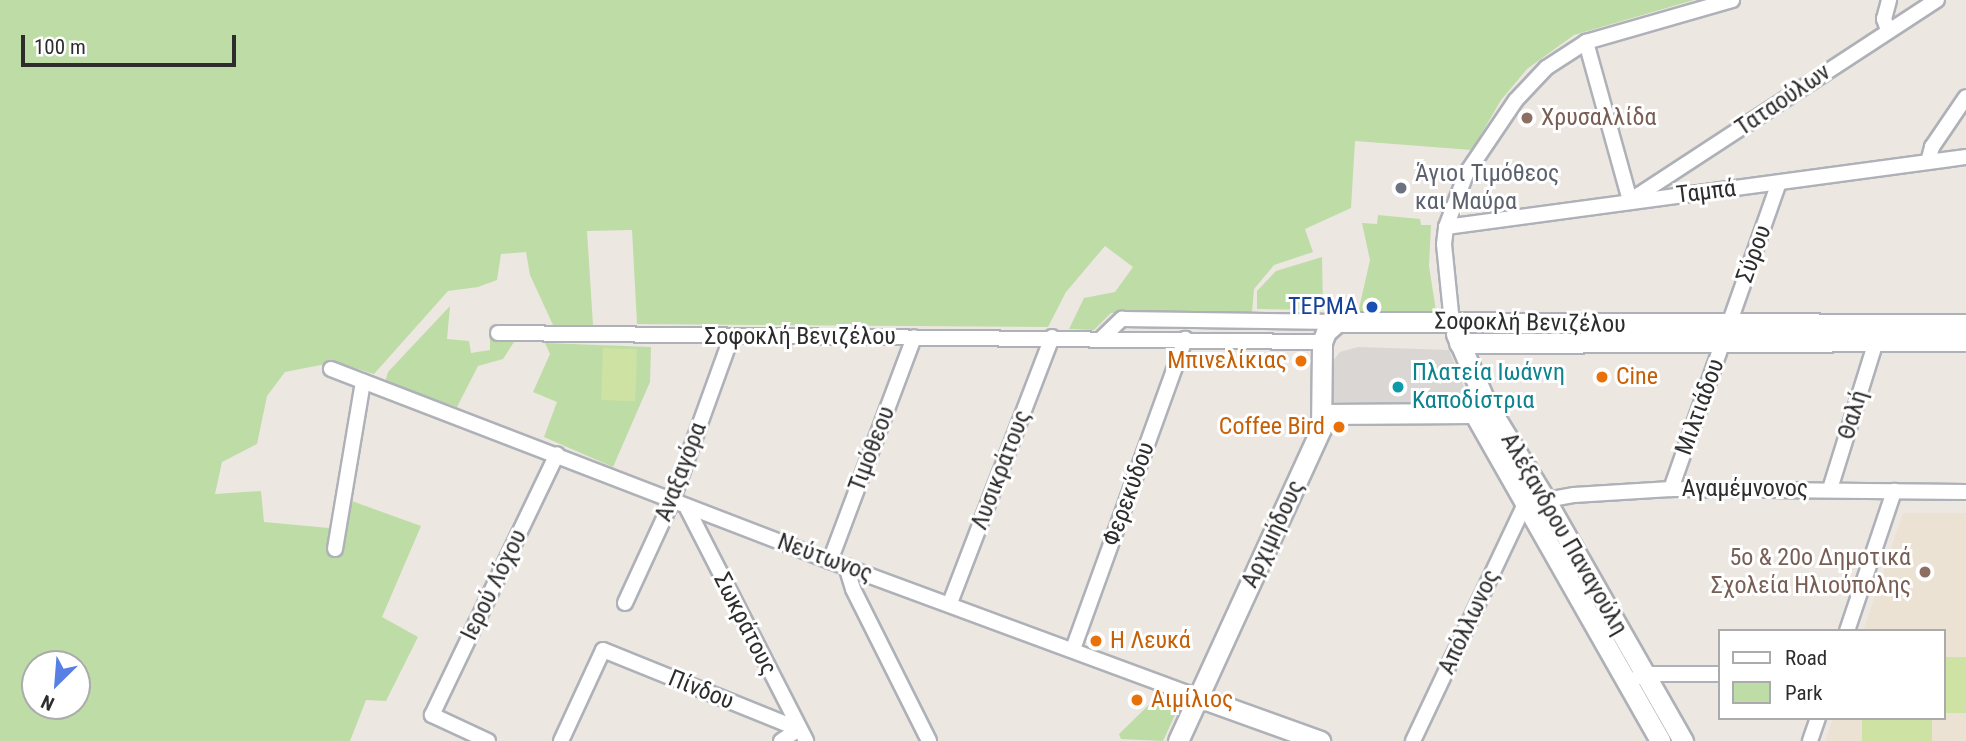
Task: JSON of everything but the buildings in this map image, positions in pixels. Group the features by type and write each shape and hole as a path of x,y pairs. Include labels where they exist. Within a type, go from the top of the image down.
{"street":[{"path":"1452,323 1444,244 1446,227 1466,174 1516,100 1546,68 1586,42 1732,0"},
{"path":"1888,30 1884,19 1889,0"},
{"name":"Ταταούλων","path":"1630,201 1937,0"},
{"path":"1586,42 1630,201"},
{"path":"1928,162 1932,147 1966,97"},
{"name":"Ταμπά","path":"1446,227 1966,157"},
{"name":"Σύρου","path":"1726,333 1779,183"},
{"name":"Σοφοκλή Βενιζέλου","path":"1101,338 1122,319 1452,323 1877,341 1966,341"},
{"path":"1322,342 1326,332 1337,322"},
{"name":"Αλέξανδρου Παναγούλη","path":"1452,323 1480,407 1525,504 1636,678 1683,741"},
{"name":"Σοφοκλή Βενιζέλου","path":"1459,344 1966,324"},
{"name":"Σοφοκλή Βενιζέλου","path":"498,333 731,338 1052,337 1322,342"},
{"name":"Μιλτιάδου","path":"1671,489 1726,333"},
{"name":"Τιμόθεου","path":"830,561 914,337"},
{"name":"Λυσικράτους","path":"950,603 1052,337"},
{"name":"Αναξαγόρα","path":"625,603 680,503 731,338"},
{"name":"Φερεκύδου","path":"1073,649 1185,339"},
{"name":"Θαλή","path":"1830,489 1877,341"},
{"name":"Αρχιμήδους","path":"1178,741 1321,429 1322,342"},
{"name":"Νεύτωνος","path":"331,369 830,561 1073,649 1297,737 1320,741"},
{"path":"335,549 363,381"},
{"path":"1323,414 1480,407"},
{"name":"Αλέξανδρου Παναγούλη","path":"1480,407 1545,499 1636,678 1660,741"},
{"name":"Ιερού Λόχου","path":"488,741 432,715 557,454"},
{"name":"Αγαμέμνονος","path":"1525,504 1545,499 1671,489 1966,492"},
{"path":"1848,629 1894,491"},
{"name":"Σωκράτους","path":"680,503 802,735"},
{"name":"Απόλλωνος","path":"1413,741 1525,504"},
{"path":"846,566 853,589 929,741"},
{"name":"Πίνδου","path":"561,741 603,650 802,735"},
{"path":"1636,678 1717,674"},
{"path":"1810,741 1817,720"},
{"path":"781,741 802,735"}],"shaded area":[{"name":"Πλατεία Ιωάννη Καποδίστρια","path":"1358,347 1449,350 1471,405 1331,405 1332,362 1340,352"},
{"name":"5ο & 20ο Δημοτικά Σχολεία Ηλιούπολης","path":"1903,513 1966,513 1966,741 1825,741 1832,720 1945,720 1945,629 1864,629"}],"green space":[{"path":"0,0 1694,0 1574,35 1527,69 1501,100 1472,150 1355,141 1351,208 1305,229 1313,252 1274,265 1254,289 1252,312 1111,313 1094,330 1069,329 1084,298 1115,292 1133,267 1105,246 1066,292 1048,327 637,324 632,230 587,231 593,325 553,325 530,275 526,252 501,254 497,280 478,287 448,291 374,374 336,362 285,372 267,396 257,444 222,462 215,494 261,491 264,522 329,528 349,500 421,526 382,617 418,637 386,701 366,700 350,741 0,741"},
{"path":"1378,215 1420,219 1421,225 1431,225 1429,266 1436,311 1358,313 1370,260 1362,223 1377,224"},
{"path":"1322,257 1323,310 1257,309 1257,291 1276,271"},
{"path":"450,306 447,339 469,341 471,353 490,350 490,338 514,342 503,359 478,366 457,407 385,382 388,372"},
{"path":"545,343 651,347 650,382 613,467 544,437 557,402 533,392 550,354"},
{"path":"603,348 637,349 635,401 601,400"},
{"path":"1946,657 1966,657 1966,713 1946,713"},
{"path":"1159,695 1180,704 1163,741 1121,739 1119,734"},
{"path":"1862,720 1932,720 1932,741 1862,741"}],"place":[{"name":"Χρυσαλλίδα","path":"1527,118"},
{"name":"Άγιοι Τιμόθεος και Μαύρα","path":"1401,188"},
{"name":"ΤΕΡΜΑ","path":"1372,307"},
{"name":"Μπινελίκιας","path":"1301,361"},
{"name":"Cine","path":"1602,377"},
{"name":"Πλατεία Ιωάννη Καποδίστρια","path":"1398,387"},
{"name":"Coffee Bird","path":"1339,427"},
{"name":"5ο & 20ο Δημοτικά Σχολεία Ηλιούπολης","path":"1925,572"},
{"name":"Η Λευκά","path":"1096,641"},
{"name":"Αιμίλιος","path":"1137,700"}]}
